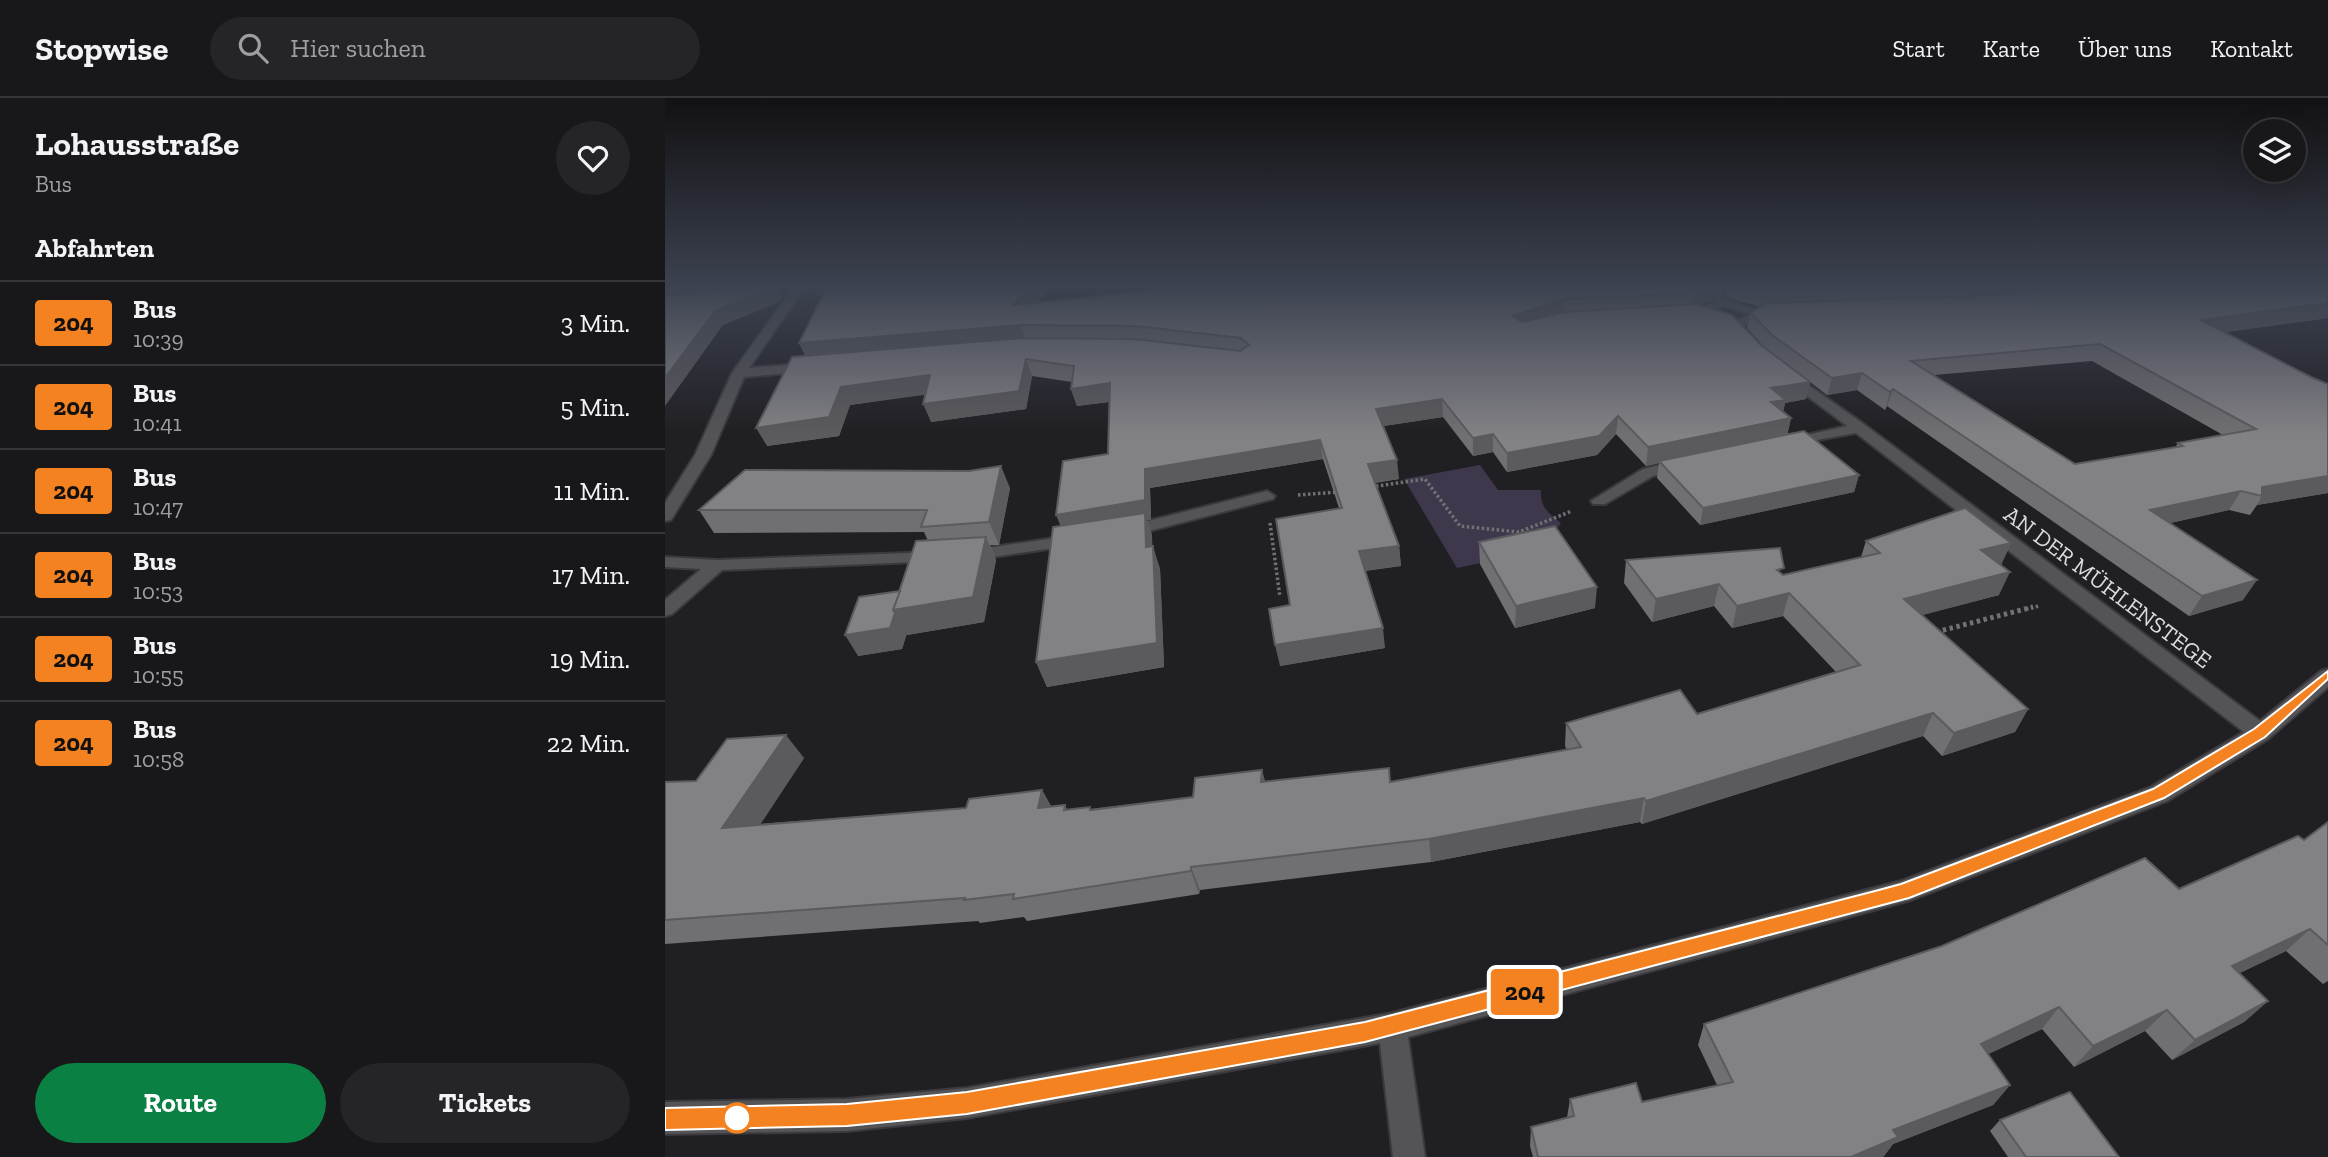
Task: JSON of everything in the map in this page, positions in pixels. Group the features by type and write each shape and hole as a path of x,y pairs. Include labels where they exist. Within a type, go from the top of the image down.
{"street":[{"path":"665,516 703,455 739,373 763,336"},
{"name":"AN DER MÜHLENSTEGE","path":"1774,365 2260,733"},
{"path":"739,373 821,366"},
{"path":"1767,447 1860,428"},
{"path":"1599,501 1648,472 1701,461"},
{"path":"665,562 717,565 976,556 1150,528 1267,496"},
{"path":"665,610 717,565"},
{"path":"665,1118 847,1115 967,1103 1392,1027 1902,892 2159,794 2260,733 2328,676"},
{"path":"1392,1027 1409,1157"}],"path":[{"path":"1363,489 1425,480 1460,526 1519,532 1599,501"},
{"path":"1280,597 1267,496 1351,491"},
{"path":"1935,632 2077,596"}],"shaded area":[{"path":"1480,465 1498,490 1541,490 1546,509 1561,523 1552,534 1529,550 1457,568 1404,479"}],"building":[{"path":"665,336 696,336 665,378"},
{"path":"802,336 880,336 799,343"},
{"path":"1227,336 1753,336 1810,382 1771,388 1786,400 1771,402 1791,418 1648,447 1618,416 1599,436 1507,453 1493,434 1473,438 1442,399 1376,409 1397,460 1368,464 1399,546 1359,551 1383,628 1275,645 1269,609 1290,605 1276,519 1342,508 1320,440 1145,469 1145,500 1056,515 1063,461 1108,454 1110,383 1071,389 1074,366 1026,359 1019,391 923,404 930,375 841,387 829,417 756,428 792,357 1021,338 1134,339 1240,351 1249,345 1241,338"},
{"path":"1774,336 2233,336 2328,384 2328,476 2262,487 2262,496 2241,491 2150,510 2257,580 2202,596 1893,389 1890,392 1862,373 1832,378","holes":["2100,344 2256,429 2178,443 2183,446 2075,464 1911,361"]},
{"path":"1804,431 1859,475 1703,508 1659,461"},
{"path":"1001,466 989,522 921,527 927,510 699,510 745,470 969,471"},
{"path":"1965,508 2011,543 1981,550 2010,572 1904,599 2028,709 1954,733 1933,713 1646,801 1644,798 1429,839 1191,867 1191,871 1013,899 1014,894 964,900 965,898 665,920 665,782 696,781 727,739 786,735 722,828 966,808 969,799 1042,790 1038,808 1065,805 1064,810 1090,807 1090,810 1193,797 1195,778 1262,770 1261,782 1389,768 1390,782 1581,747 1566,723 1680,690 1697,714 1860,665 1789,593 1737,606 1719,584 1656,599 1626,560 1780,548 1784,568 1777,570 1783,575 1880,553 1866,541"},
{"path":"1145,513 1146,547 1153,546 1157,643 1036,662 1053,527"},
{"path":"1555,526 1597,587 1516,606 1479,542"},
{"path":"986,537 973,597 893,610 916,541"},
{"path":"900,591 890,628 845,635 859,597"},
{"path":"2328,822 2328,945 2310,929 2232,966 2268,1001 2195,1040 2167,1010 2093,1046 2059,1007 1981,1044 2010,1085 1893,1130 1898,1137 1851,1157 1538,1157 1531,1127 1574,1116 1570,1099 1636,1083 1642,1102 1733,1082 1704,1024 1942,946 2145,858 2179,889 2298,836 2304,840"},
{"path":"2070,1092 2119,1157 2026,1157 2000,1120"}],"bus line":[{"name":"204","path":"665,1119 847,1115 967,1103 1365,1032 1902,892 2159,794 2260,733 2328,676"}]}
